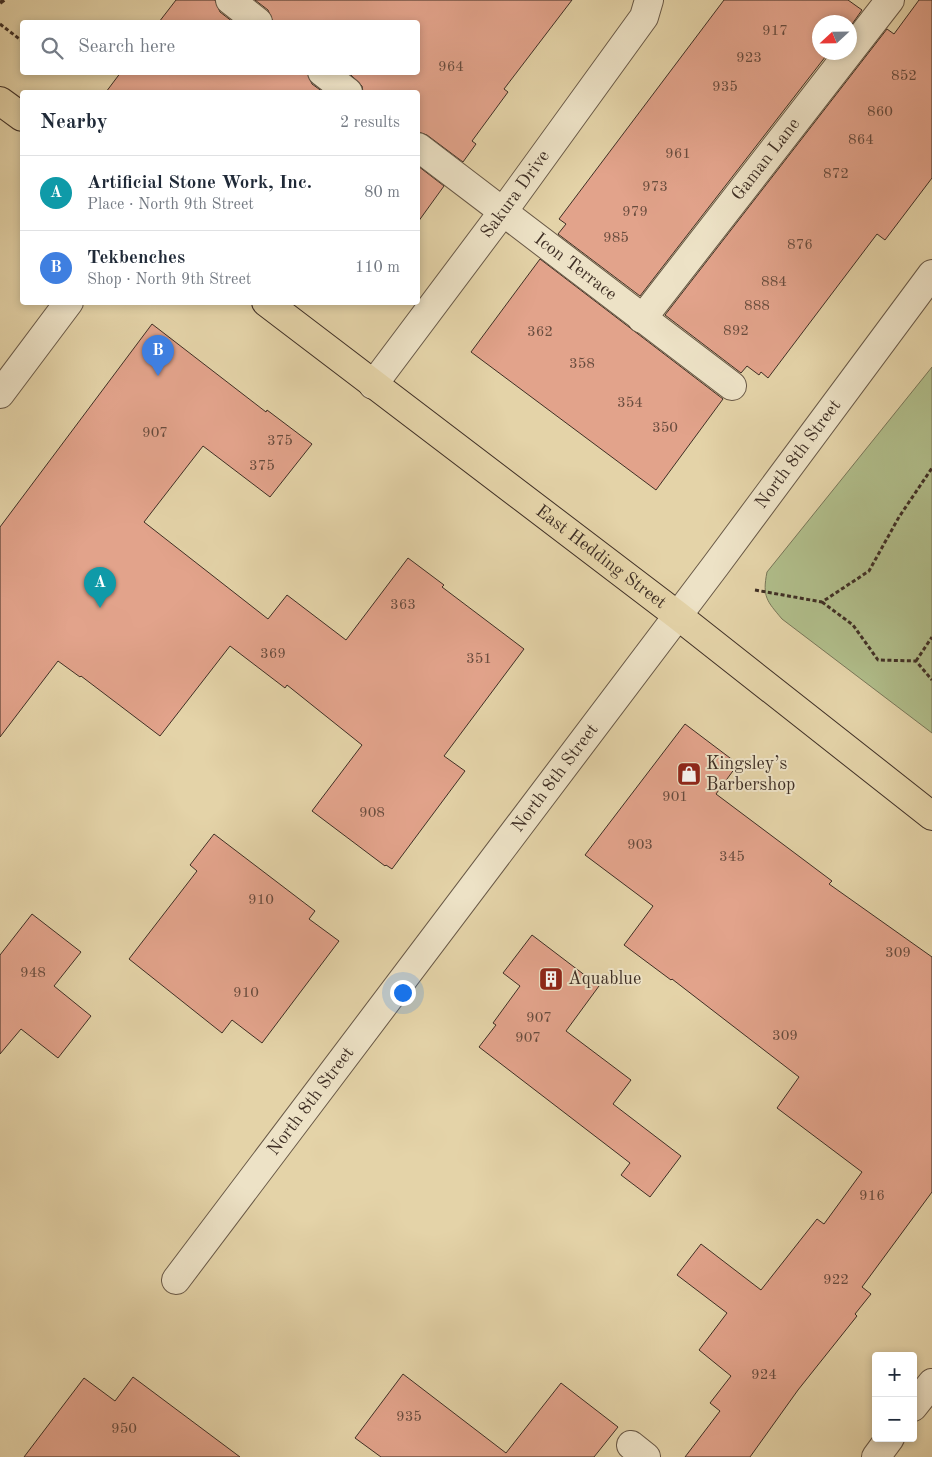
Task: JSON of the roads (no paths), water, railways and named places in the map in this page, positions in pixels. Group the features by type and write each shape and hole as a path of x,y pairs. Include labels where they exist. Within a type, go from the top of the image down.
{"main road":[{"path":"0,101 20,116"},
{"name":"East Hedding Street","path":"270,305 677,615 932,816"}],"street":[{"path":"230,0 255,20"},
{"name":"Sakura Drive","path":"373,385 502,214 644,17 649,0"},
{"name":"Gaman Lane","path":"642,319 890,0"},
{"path":"326,75 345,90"},
{"name":"Icon Terrace","path":"420,149 502,214 732,386"},
{"name":"North 8th Street","path":"176,1280 932,274"},
{"path":"0,394 67,305"},
{"path":"917,1403 932,1383"},
{"path":"876,1457 887,1442"}],"railway":[{"path":"0,3 4,0"}],"place":[{"name":"Tekbenches","path":"158,376"},
{"name":"Artificial Stone Work, Inc.","path":"100,608"},
{"name":"Kingsley’s Barbershop","path":"689,774"},
{"name":"Aquablue","path":"551,979"}]}
